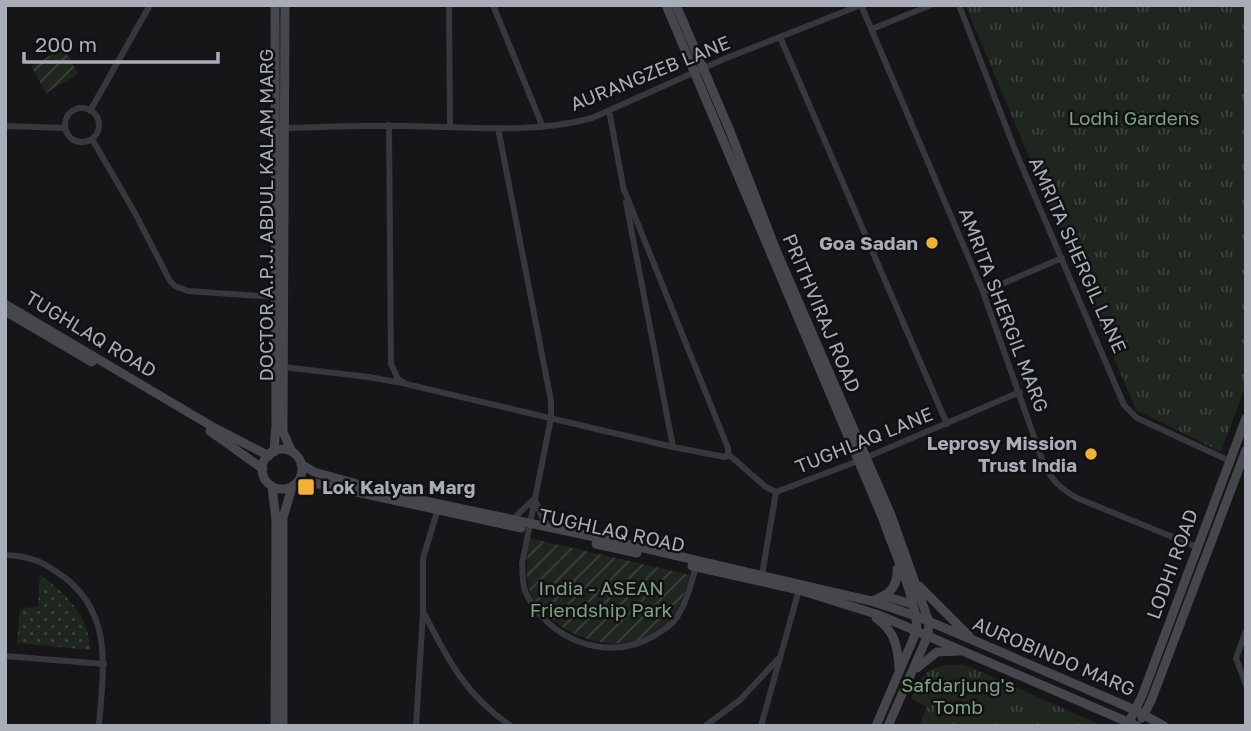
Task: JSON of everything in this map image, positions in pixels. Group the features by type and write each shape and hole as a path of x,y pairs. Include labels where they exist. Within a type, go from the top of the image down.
{"main road":[{"name":"DOCTOR A.P.J. ABDUL KALAM MARG","path":"275,5 282,368 280,424"},
{"name":"DOCTOR A.P.J. ABDUL KALAM MARG","path":"280,424 274,297 285,5"},
{"name":"PRITHVIRAJ ROAD","path":"666,5 698,71 862,459 916,616 916,630"},
{"name":"PRITHVIRAJ ROAD","path":"676,5 698,71"},
{"name":"TUGHLAQ ROAD","path":"5,304 212,427 271,454"},
{"name":"TUGHLAQ ROAD","path":"5,311 210,431 263,469"},
{"name":"LODHI ROAD","path":"1135,724 1246,418"},
{"path":"280,424 292,452 301,464 301,476 294,485 283,518 283,726"},
{"path":"280,424 271,454 263,469 264,477 272,486 280,489 294,485"},
{"path":"271,454 282,450 292,452"},
{"name":"LODHI ROAD","path":"1140,712 1152,701 1246,450"},
{"name":"PRITHVIRAJ ROAD","path":"862,459 891,515 929,622 928,635 888,726"},
{"name":"TUGHLAQ ROAD","path":"301,464 331,478 438,507 871,601 916,616"},
{"name":"TUGHLAQ ROAD","path":"294,485 308,482 512,520 528,527 550,528 697,564 762,575 916,630"},
{"path":"272,486 276,520 275,726"},
{"path":"871,601 884,596 895,586 896,559"},
{"path":"915,583 973,640"},
{"path":"884,596 912,604"},
{"path":"866,611 883,623 895,638 899,674"},
{"name":"AUROBINDO MARG","path":"916,616 1140,712 1164,726"},
{"path":"876,726 916,630"},
{"name":"AUROBINDO MARG","path":"916,630 1135,724"},
{"path":"912,673 937,652 965,651"}],"street":[{"path":"90,111 150,5"},
{"path":"449,5 450,127"},
{"path":"493,5 542,125"},
{"name":"AURANGZEB LANE","path":"279,128 388,125 498,128 569,124 609,110 861,5"},
{"name":"AMRITA SHERGIL MARG","path":"861,5 983,292 1051,479 1077,498 1197,547"},
{"path":"872,29 930,5"},
{"name":"AMRITA SHERGIL LANE","path":"959,5 1014,150 1127,410 1137,418 1230,461"},
{"path":"780,37 947,424"},
{"path":"82,108 90,111 99,127 92,139 81,142 73,139 65,128 65,122 71,112 82,108"},
{"path":"609,110 673,447"},
{"path":"388,125 391,364 398,379 406,384"},
{"path":"5,126 65,128"},
{"path":"498,128 551,401 551,418 522,564 524,588 546,622 564,634 582,643 620,649 639,644 665,630 683,606 697,564"},
{"path":"92,139 175,286 188,291 274,297"},
{"path":"282,368 369,377 406,384 673,447 721,457 728,454 728,448 623,187"},
{"path":"983,292 1062,258"},
{"name":"TUGHLAQ LANE","path":"728,454 766,487 776,492 1020,392"},
{"path":"762,575 776,492"},
{"path":"512,520 534,499"},
{"path":"534,499 550,528"},
{"path":"416,726 423,612 423,558 438,507"},
{"path":"5,555 38,560 70,582 92,607 100,631 104,664 99,726"},
{"path":"761,726 800,587"},
{"path":"423,612 466,687 481,704 511,726"},
{"path":"1246,631 1236,658 1246,685"},
{"path":"5,656 104,664"},
{"path":"705,726 740,700 779,657"}],"green space":[{"name":"Lodhi Gardens","path":"965,5 1246,5 1246,384 1221,452 1136,410"},
{"path":"64,48 78,74 46,93 31,66"},
{"name":"India - ASEAN Friendship Park","path":"529,538 690,575 679,607 672,618 655,632 629,642 588,639 562,627 536,603 527,579"},
{"path":"40,575 67,598 81,616 89,638 90,650 17,643 20,609 38,606"},
{"name":"Safdarjung's Tomb","path":"964,664 1103,726 919,726 927,707 911,698 920,680 930,670"}],"place":[{"name":"Goa Sadan","path":"932,243"},
{"name":"Leprosy Mission Trust India","path":"1091,454"},
{"name":"Lok Kalyan Marg","path":"306,487"}]}
